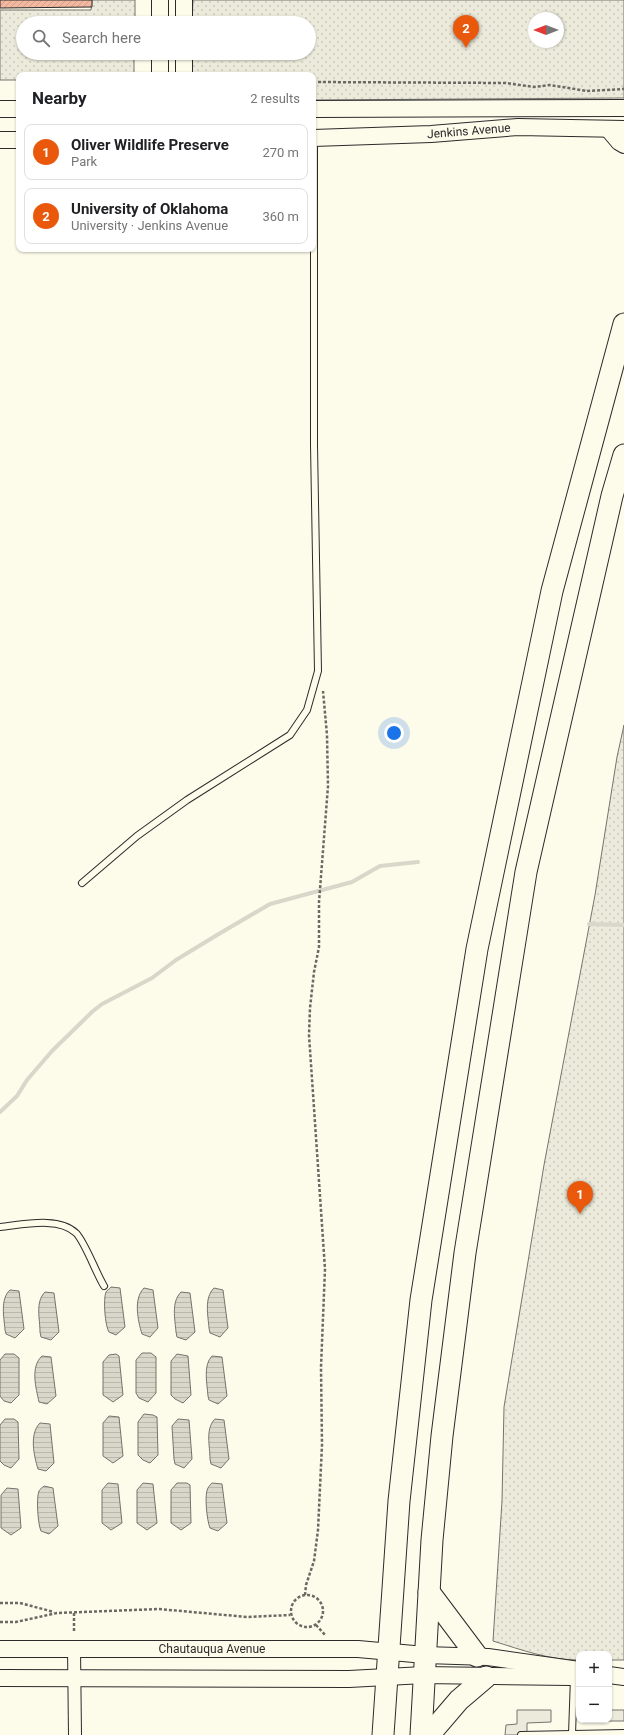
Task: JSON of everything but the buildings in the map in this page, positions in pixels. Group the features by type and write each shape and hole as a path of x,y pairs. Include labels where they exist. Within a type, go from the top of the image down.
{"highway":[{"path":"383,1735 399,1502 421,1300 477,949 552,591 624,324"},
{"path":"421,1735 429,1592 442,1436 465,1253 526,872 611,504 624,455"},
{"path":"429,1592 477,1656"},
{"path":"429,1735 459,1700 486,1677"}],"main road":[{"path":"160,0 160,16"},
{"path":"184,0 184,16"},
{"path":"160,60 160,72"},
{"path":"184,60 184,72"},
{"name":"Jenkins Avenue","path":"316,109 624,108"},
{"path":"0,109 16,109"},
{"name":"Jenkins Avenue","path":"316,138 431,134 518,128 624,130"},
{"path":"608,129 618,142 624,145"},
{"path":"0,140 16,140"},
{"name":"Chautauqua Avenue","path":"0,1649 358,1649 425,1655 477,1656 576,1675"},
{"path":"0,1678 349,1679 424,1675 486,1677 576,1675"},
{"path":"612,1675 624,1677"},
{"path":"612,1678 624,1677"}],"street":[{"path":"74,1649 75,1735"}],"lane":[{"path":"82,883 137,836 187,800 290,735 307,710 318,671 314,452 313,252"},
{"path":"0,1227 40,1222 58,1224 76,1233 84,1245 104,1286"},
{"path":"572,1734 576,1687"},
{"path":"521,1735 621,1733"}],"path":[{"path":"316,82 506,83 534,87 550,85 587,91 624,89"},
{"path":"305,1595 306,1585 314,1561 318,1530 322,1445 321,1367 325,1269 309,1035 314,972 319,947 319,902 328,786 327,735 322,688 318,671"},
{"path":"305,1595 315,1597 322,1605 323,1616 316,1625 306,1628 296,1624 290,1615 290,1609 295,1599 305,1595"},
{"path":"0,1603 20,1603 57,1613"},
{"path":"0,1622 16,1622 57,1613 159,1609 247,1617 290,1615"},
{"path":"74,1613 74,1633"}],"shaded area":[{"path":"92,0 135,0 135,16 16,16 16,60 134,60 134,72 16,72 16,80 0,80 0,10 91,10"},
{"path":"193,0 624,0 624,98 316,100 316,72 191,72 192,60 316,60 316,16 192,16"},
{"path":"624,725 624,1660 612,1660 612,1651 576,1651 576,1660 568,1660 536,1654 493,1641 502,1501 504,1407 544,1165 595,895 617,757"},
{"path":"111,1287 120,1288 125,1327 116,1335 109,1332 106,1319 105,1295 106,1291"},
{"path":"144,1288 153,1290 158,1328 150,1337 142,1334 137,1310 138,1298"},
{"path":"214,1288 223,1290 228,1328 220,1337 210,1333 209,1328 208,1302"},
{"path":"10,1290 19,1291 24,1329 15,1338 6,1334 5,1330 4,1303"},
{"path":"45,1292 54,1293 59,1332 51,1340 41,1337 40,1332 39,1306"},
{"path":"181,1292 190,1293 195,1332 186,1340 177,1337 176,1332 175,1306"},
{"path":"142,1353 151,1353 156,1357 156,1393 148,1402 139,1398 136,1393 136,1360"},
{"path":"5,1354 14,1354 19,1358 19,1395 11,1403 4,1401 0,1396 0,1360"},
{"path":"116,1354 119,1356 123,1395 113,1402 103,1395 103,1362 109,1355"},
{"path":"177,1354 188,1356 191,1395 183,1403 171,1395 171,1361"},
{"path":"42,1356 51,1357 56,1396 47,1404 39,1402 35,1384 36,1366"},
{"path":"212,1356 222,1357 227,1396 218,1404 209,1400 206,1380 207,1364"},
{"path":"144,1414 157,1417 158,1455 150,1463 143,1460 138,1455 138,1422"},
{"path":"109,1416 119,1417 123,1456 113,1463 103,1456 103,1423"},
{"path":"5,1419 14,1419 18,1422 19,1459 11,1468 4,1465 0,1461 0,1425"},
{"path":"178,1419 189,1420 192,1459 184,1468 175,1464 174,1459 172,1426"},
{"path":"215,1419 224,1420 229,1459 221,1468 211,1464 210,1459 209,1433"},
{"path":"40,1423 50,1424 54,1463 46,1471 38,1469 33,1445 34,1433"},
{"path":"108,1483 118,1484 122,1523 111,1530 102,1523 102,1490"},
{"path":"143,1483 153,1484 157,1523 147,1530 137,1523 137,1490"},
{"path":"177,1483 187,1483 190,1485 191,1523 181,1530 171,1523 171,1490"},
{"path":"212,1483 222,1484 227,1523 218,1531 210,1528 207,1514 207,1491 208,1487"},
{"path":"44,1486 53,1488 58,1526 49,1534 41,1531 38,1518 38,1494 39,1490"},
{"path":"7,1488 18,1489 21,1528 11,1535 1,1528 1,1495"},
{"path":"517,1710 551,1710 551,1722 527,1723 527,1735 505,1735 506,1725 517,1724"},
{"path":"612,1710 624,1710 624,1721 612,1721"}],"waterway":[{"path":"0,1112 17,1096 27,1080 52,1051 93,1011 102,1004 152,978 176,960 217,935 270,904 352,882 380,866 418,862"},
{"path":"589,924 624,925"}],"place":[{"name":"University of Oklahoma","path":"466,48"},
{"name":"Oliver Wildlife Preserve","path":"580,1214"}]}
